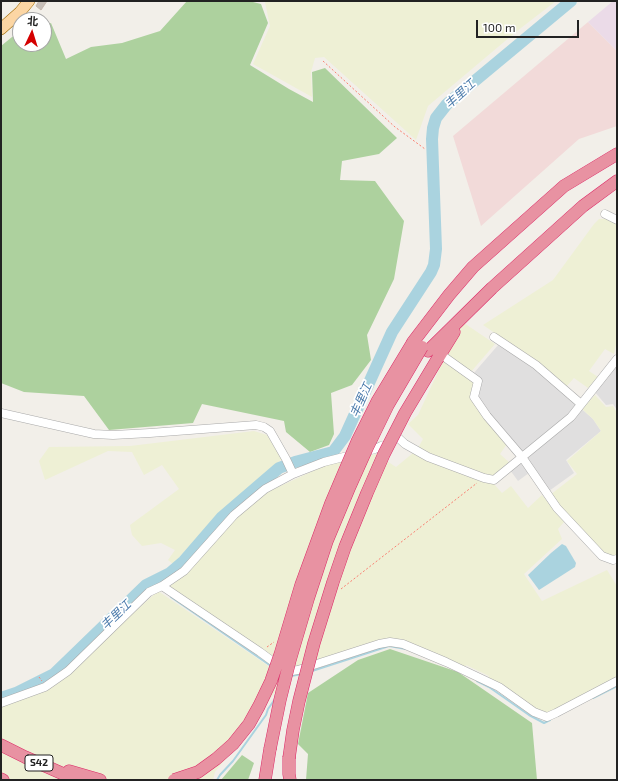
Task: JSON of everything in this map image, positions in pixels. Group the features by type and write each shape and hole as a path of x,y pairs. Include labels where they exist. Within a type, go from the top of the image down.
{"highway":[{"path":"290,780 289,758 299,701 314,643 333,582 345,547 367,493 384,454 405,413 449,295 473,267 564,186 617,154"},
{"path":"174,780 198,772 216,759 233,744 249,724 259,706 271,681 301,585 331,503 378,400 497,283 583,206 617,181"},
{"path":"264,780 312,609 334,544 362,476 394,408 429,351"},
{"name":"S42","path":"1,745 78,780"},
{"path":"272,780 273,749"},
{"path":"25,757 100,780"}],"main road":[{"path":"1,29 20,12 29,1"}],"street":[{"path":"605,214 617,220"},
{"path":"494,337 536,365 581,404"},
{"path":"429,351 478,381 474,398 487,416 522,457 557,508 602,556 613,560 617,559"},
{"path":"394,434 405,444 428,457 484,478 494,480 570,418 617,359"},
{"path":"1,413 94,434 114,435 150,434 256,425 270,431 292,472"},
{"path":"1,703 45,686 68,671 148,592 162,586 184,570 234,515 265,489 292,472 375,449 380,446"},
{"path":"162,586 260,652 283,670 298,670 379,644 390,642 403,644 499,687 534,712 547,717 617,681"}],"path":[{"path":"323,60 396,126 426,149"},
{"path":"341,589 484,478"},
{"path":"260,652 279,638"}],"shaded area":[{"path":"613,1 617,1 617,51 588,22"},
{"path":"588,22 617,51 617,126 579,139 481,226 453,136"},
{"path":"499,344 533,366 593,419 601,431 566,460 574,473 549,491 533,470 518,481 510,470 527,458 475,397 473,374"},
{"path":"617,364 617,410 613,404 606,405 594,391"}],"green space":[{"path":"187,1 249,1 261,4 268,23 250,65 313,102 312,72 325,68 397,138 379,154 342,161 340,180 375,181 404,221 394,279 367,335 371,360 352,385 331,393 334,434 329,445 310,452 286,432 284,421 202,404 193,423 109,430 84,396 24,392 1,383 1,46 12,37 12,52 52,52 52,25 66,59 91,47 122,43 160,31"},
{"path":"263,1 556,1 517,31 428,106 416,140 324,57 315,58 311,72 312,97 253,64 270,26 265,2"},
{"path":"599,219 606,219 617,224 617,340 614,354 605,349 589,371 598,377 588,388 574,378 566,387 536,361 483,325 553,280"},
{"path":"464,323 495,344 470,373 446,355 453,338"},
{"path":"444,359 475,381 472,400 507,444 500,454 511,464 495,476 487,477 418,448 423,439 408,424 418,415"},
{"path":"595,395 606,407 613,406 617,413 617,556 613,558 603,555 550,495 577,474 567,461 601,431 593,419 582,409"},
{"path":"254,431 267,435 282,459 221,512 173,564 168,560 175,550 161,543 142,546 132,535 130,525 179,489 162,465 144,475 132,452 108,451 45,480 39,461 49,447 130,446"},
{"path":"413,453 493,483 502,493 511,486 528,508 542,495 564,522 558,529 562,539 524,574 542,601 607,570 617,586 617,679 546,714 535,710 488,678 489,676 466,665 465,668 391,640 301,667 284,667 169,587 187,571 235,517 261,495 326,465 376,454 396,467"},
{"path":"158,591 286,678 270,699 260,718 215,772 213,780 1,780 1,706 49,688"},
{"path":"390,649 458,672 532,723 537,780 306,780 308,754 298,744 308,693 358,660"},
{"path":"242,755 254,763 248,780 221,780"}],"water":[{"path":"562,544 566,546 576,563 575,567 539,590 528,575"}],"building":[{"path":"39,1 47,1 41,10 36,6"}],"waterway":[{"name":"丰里江","path":"1,698 16,693 54,674 146,585 170,573 184,561 222,517 279,468 295,462 333,452 345,436 392,332 434,265 436,249 432,139 436,118 447,104 571,1"},
{"path":"171,597 271,666"},
{"path":"312,671 389,646 406,649"},
{"path":"291,676 302,674"},
{"path":"477,681 489,687 529,715 544,723 550,720"},
{"path":"593,698 617,686"},
{"path":"217,780 233,761 266,715 275,699"}]}
